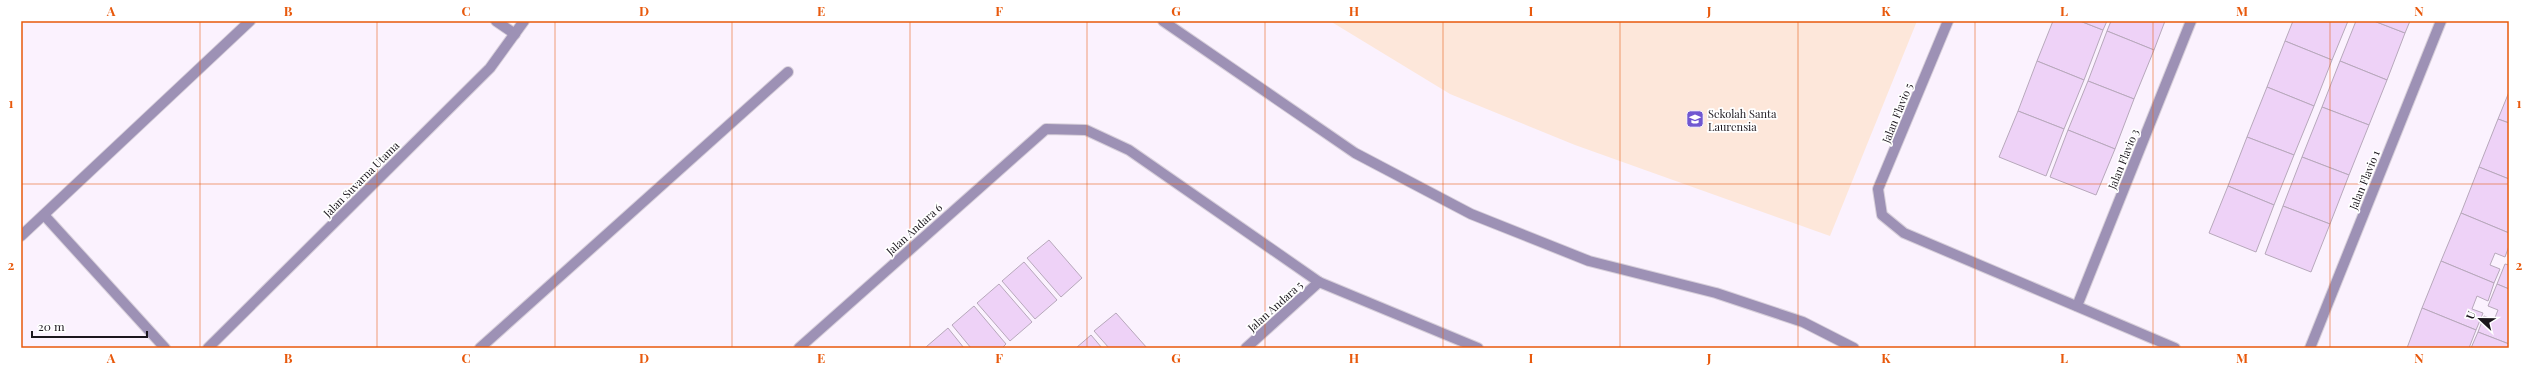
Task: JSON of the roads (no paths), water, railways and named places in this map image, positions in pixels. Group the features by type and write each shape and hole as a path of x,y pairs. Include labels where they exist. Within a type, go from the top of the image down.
{"street":[{"path":"21,236 250,21"},
{"path":"496,21 515,34"},
{"name":"Jalan Suvarna Utama","path":"208,348 490,68 524,21"},
{"path":"1163,21 1355,153 1471,214 1589,261 1716,293 1804,322 1854,348"},
{"name":"Jalan Flavio 5","path":"1948,21 1878,189 1882,215 1904,233 2077,306"},
{"name":"Jalan Flavio 3","path":"2077,306 2191,21"},
{"name":"Jalan Flavio 1","path":"2310,348 2441,21"},
{"path":"480,348 788,72"},
{"name":"Jalan Andara 6","path":"799,348 1046,129 1086,130 1129,150 1319,282"},
{"path":"44,215 165,348"},
{"path":"1319,282 1478,348"},
{"name":"Jalan Andara 5","path":"1246,348 1319,282"},
{"path":"2077,306 2175,348"}],"place":[{"name":"Sekolah Santa Laurensia","path":"1695,119"}]}
